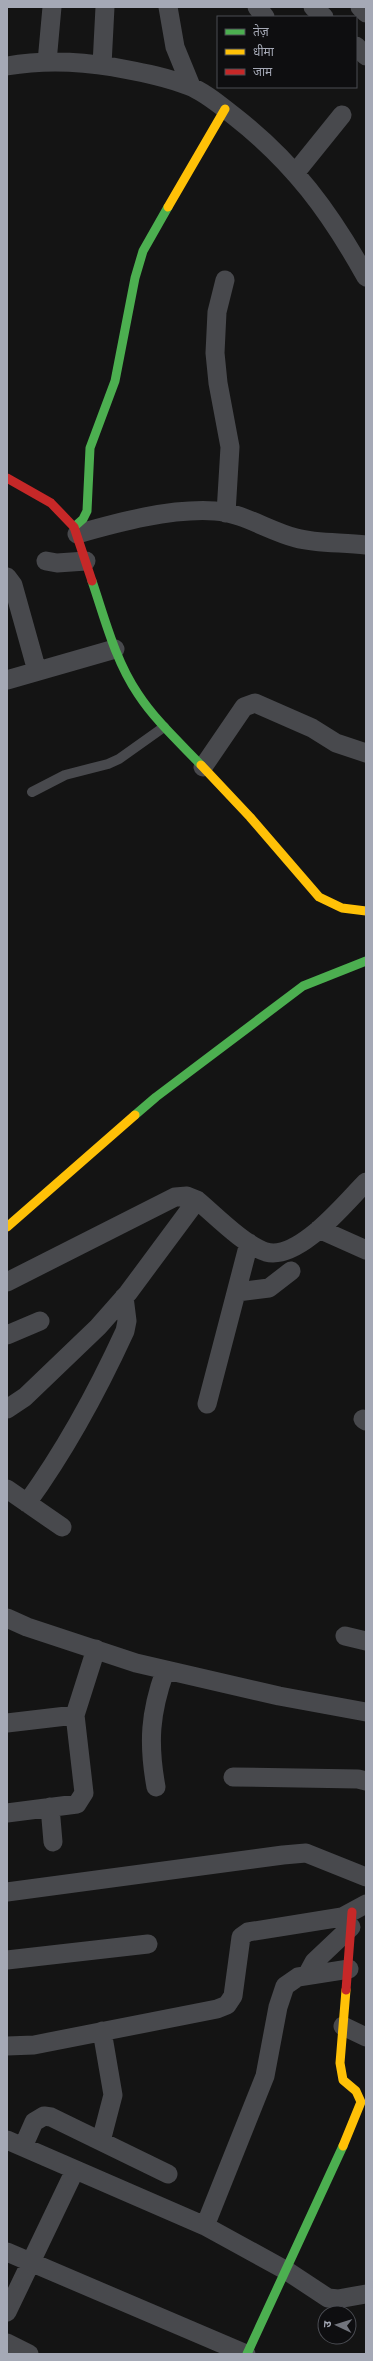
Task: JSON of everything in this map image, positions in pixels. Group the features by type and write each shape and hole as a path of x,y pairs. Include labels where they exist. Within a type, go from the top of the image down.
{"street":[{"path":"47,62 52,7"},
{"path":"102,66 105,7"},
{"path":"168,7 176,47 191,86"},
{"path":"257,7 264,16"},
{"path":"313,7 323,16"},
{"path":"360,7 366,14"},
{"path":"357,47 366,56"},
{"path":"7,66 47,62 102,66 150,73 191,86 225,109 267,143 296,172 341,233 366,277"},
{"path":"75,530 87,511 90,448 114,381 135,278 143,251 225,109"},
{"path":"296,172 342,115"},
{"path":"225,280 217,312 215,353 218,383 230,447 226,513"},
{"path":"7,478 51,503 75,530 115,649 137,694 164,727 203,766 250,817 319,897 333,905 350,911 366,911"},
{"path":"75,530 183,512 216,511 226,513 298,538 366,545"},
{"path":"46,561 57,563 86,561"},
{"path":"7,577 12,585 37,671"},
{"path":"7,680 115,649"},
{"path":"203,766 244,707 255,703 312,728 336,743 366,753"},
{"path":"7,1226 156,1097 303,986 366,961"},
{"path":"7,1282 175,1197 187,1196 197,1200 250,1243 266,1252 282,1252 300,1245 319,1229 366,1182"},
{"path":"7,1409 25,1397 47,1377 124,1297 197,1200"},
{"path":"319,1229 366,1250"},
{"path":"207,1404 250,1243"},
{"path":"237,1292 269,1288 291,1271"},
{"path":"27,1503 54,1465 92,1401 125,1332 128,1321 124,1297"},
{"path":"7,1335 40,1321"},
{"path":"8,1493 27,1503 62,1527"},
{"path":"7,1618 27,1627 165,1671 366,1712"},
{"path":"344,1636 366,1641"},
{"path":"7,1813 77,1804 84,1794 75,1714 96,1649"},
{"path":"156,1787 151,1758 150,1728 155,1699 165,1671"},
{"path":"7,1722 75,1714"},
{"path":"233,1777 358,1779 366,1781"},
{"path":"50,1807 53,1842"},
{"path":"7,1892 283,1854 306,1854 366,1877"},
{"path":"7,2252 247,2354 287,2271 357,2115 361,2102 356,2091 343,2080 340,2063 349,1969 359,1909"},
{"path":"307,1975 314,1962 359,1909"},
{"path":"7,2046 34,2045 217,2009 227,2005 232,1996 241,1936 248,1932 342,1917 359,1909"},
{"path":"7,1960 148,1944"},
{"path":"204,2226 265,2076 278,2007 285,1986 298,1977 349,1969"},
{"path":"343,2026 366,2037"},
{"path":"101,2141 114,2095 102,2031"},
{"path":"168,2174 51,2117 44,2116 34,2122 15,2143 204,2226 287,2271 328,2298 338,2299 366,2294"},
{"path":"7,2312 75,2170"},
{"path":"7,2343 29,2354"}],"lane":[{"path":"32,792 65,775 108,764 119,759 164,727"}],"traffic: fast":[{"path":"74,527 83,519 87,511 90,448 115,381 135,278 143,251 168,207"},
{"path":"92,581 111,639 130,681 152,713 201,765"},
{"path":"135,1115 156,1097 303,986 366,961"},
{"path":"247,2354 343,2146"}],"traffic: slow":[{"path":"168,207 225,109"},
{"path":"201,765 250,817 319,897 342,908 366,911"},
{"path":"7,1227 135,1115"},
{"path":"343,2146 361,2102 356,2091 343,2080 340,2063 346,1990"}],"traffic: jam":[{"path":"7,478 51,503 74,527 92,581"},
{"path":"346,1990 352,1912"}]}
